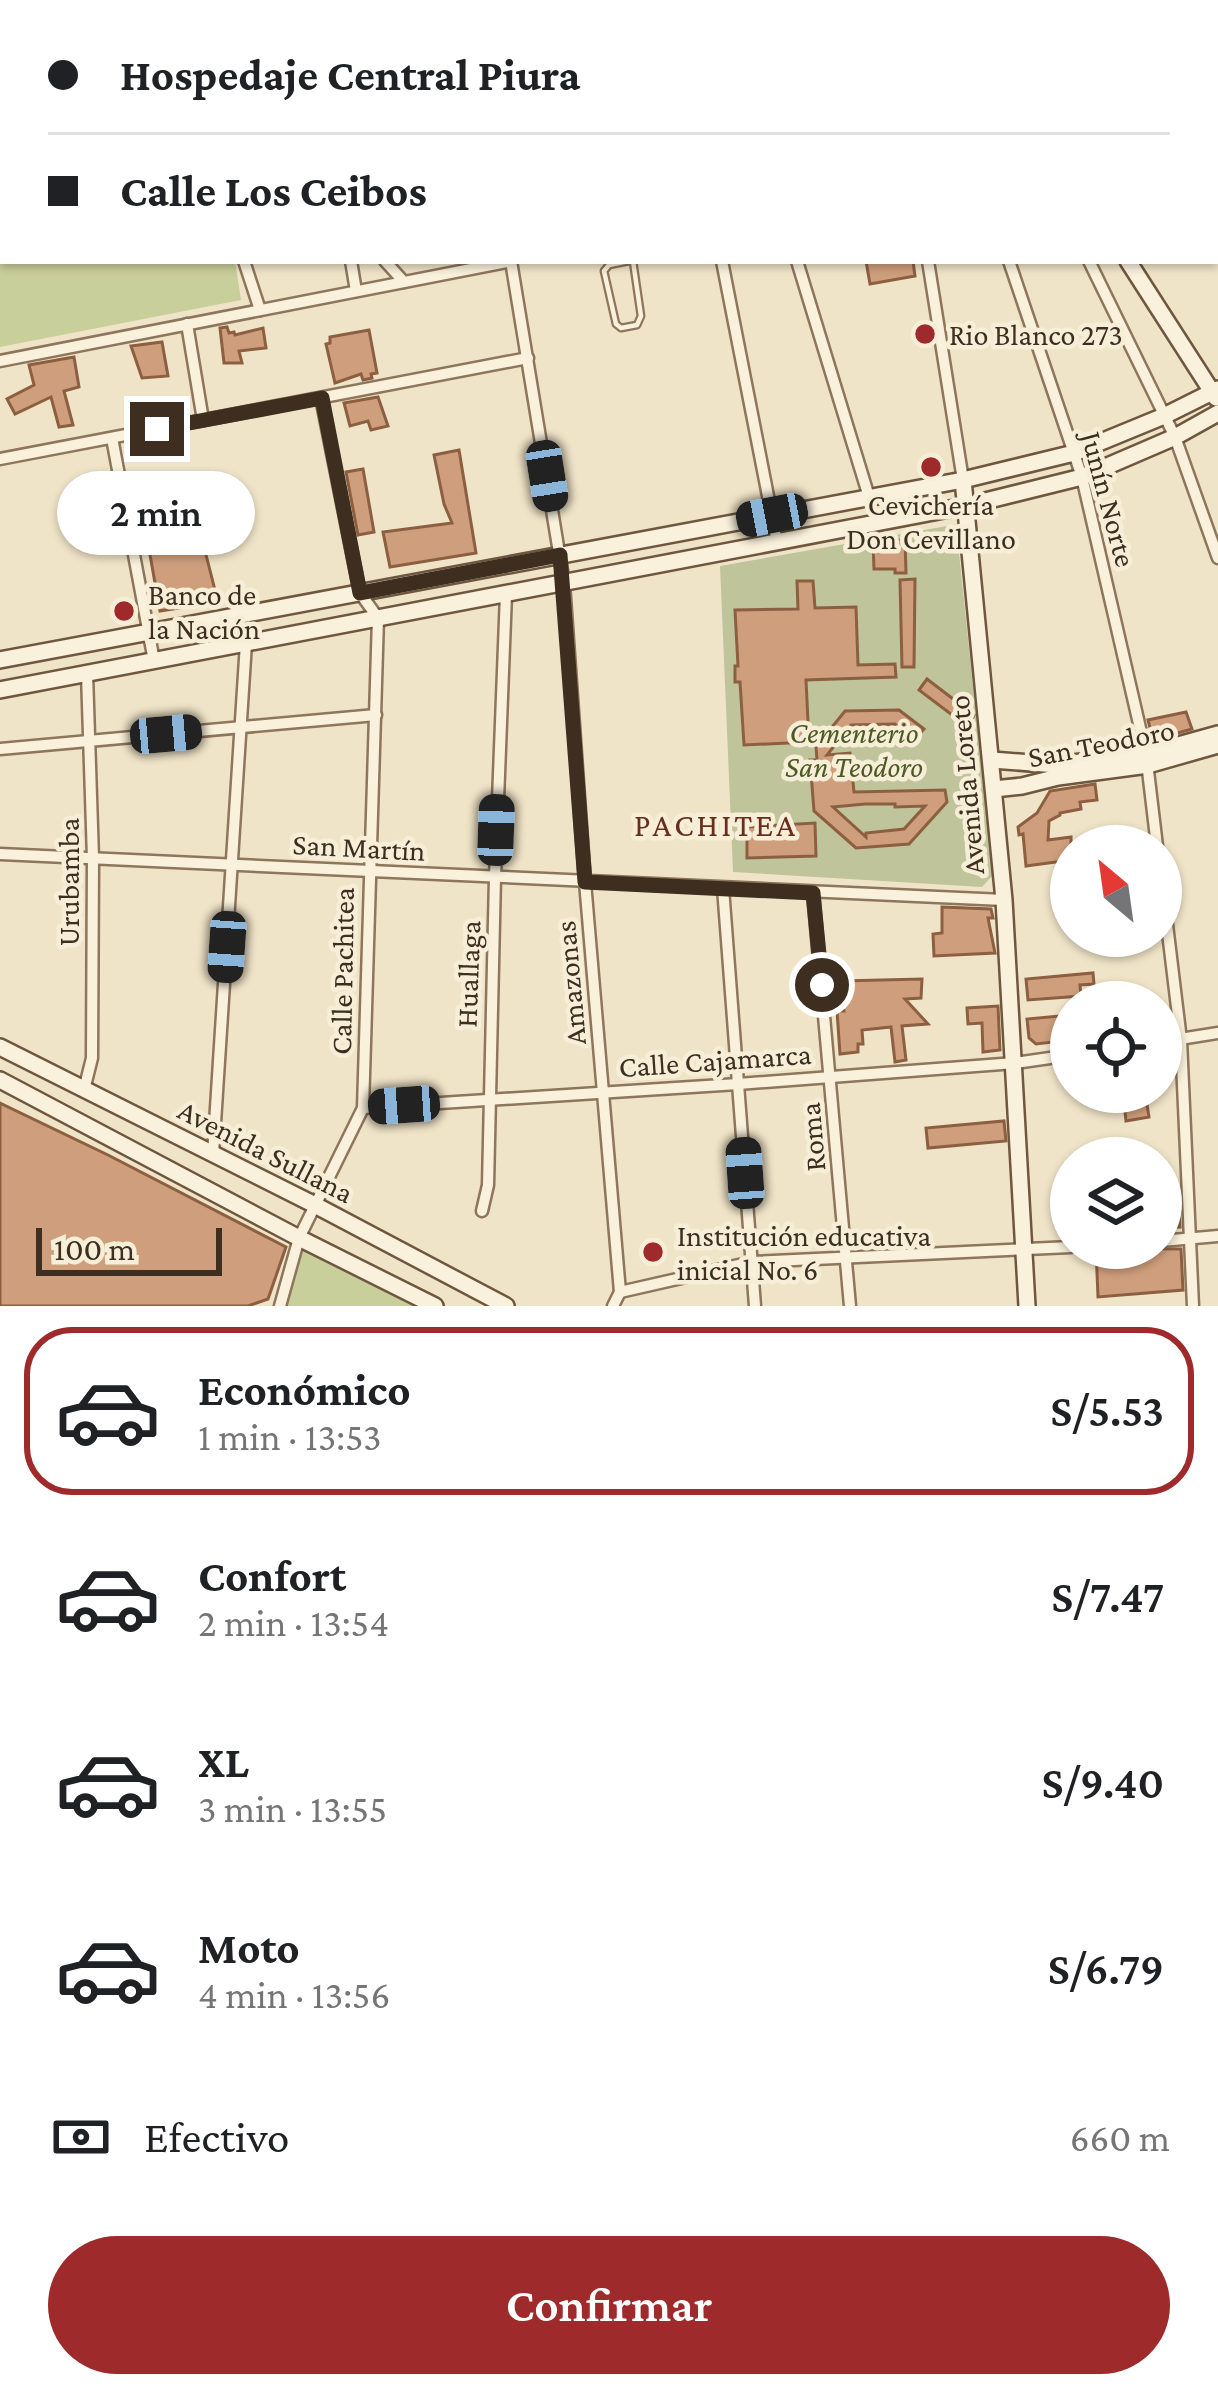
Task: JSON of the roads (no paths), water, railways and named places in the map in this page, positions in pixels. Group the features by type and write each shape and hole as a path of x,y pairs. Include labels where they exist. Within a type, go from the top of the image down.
{"main road":[{"path":"0,660 963,480 1074,453 1216,394 1130,264"},
{"path":"0,690 965,506 1082,477 1218,413"},
{"name":"Avenida Loreto","path":"963,480 1004,900 1027,1306"},
{"name":"San Teodoro","path":"992,760 1057,766 1147,760 1218,734"},
{"name":"San Teodoro","path":"994,789 1218,745"},
{"name":"Avenida Sullana","path":"0,1047 506,1306"},
{"name":"Avenida Sullana","path":"0,1080 435,1306"}],"street":[{"path":"245,264 260,310"},
{"path":"352,264 356,291"},
{"path":"389,264 404,282"},
{"path":"0,361 497,264"},
{"name":"Amazonas","path":"512,264 564,583 620,1292"},
{"path":"723,264 777,542"},
{"path":"798,264 868,497"},
{"name":"Avenida Loreto","path":"928,264 963,480"},
{"name":"Junín Norte","path":"1010,264 1082,477 1147,760 1155,825"},
{"path":"1095,264 1174,437 1218,558"},
{"path":"187,324 203,420"},
{"path":"2,455 528,358"},
{"path":"322,398 360,593 378,618"},
{"path":"112,438 154,661"},
{"name":"Huallaga","path":"482,1211 488,1185 506,594"},
{"name":"Calle Pachitea","path":"280,1306 313,1204 363,1108 378,618"},
{"path":"213,1154 247,643"},
{"name":"Urubamba","path":"84,1090 92,1058 93,858 87,674"},
{"path":"0,748 376,716"},
{"name":"San Martín","path":"0,854 1004,900"},
{"path":"723,888 755,1306"},
{"name":"Roma","path":"813,893 850,1306"},
{"path":"1182,1040 1218,1033"},
{"name":"Calle Cajamarca","path":"363,1108 1050,1058"},
{"path":"1182,1084 1192,1306"},
{"path":"1182,1240 1218,1236"},
{"path":"613,1306 620,1292 752,1262 1050,1249"}],"lane":[{"path":"614,264 604,271 616,324 621,328 637,325 641,316 632,264"}],"place":[{"name":"Rio Blanco 273","path":"925,334"},
{"name":"Cevichería Don Cevillano","path":"931,467"},
{"name":"Banco de la Nación","path":"124,611"},
{"name":"Institución educativa inicial No. 6","path":"653,1252"}],"district":[{"name":"PACHITEA","path":"716,824"}],"park label":[{"name":"Cementerio San Teodoro","path":"854,749"}]}
